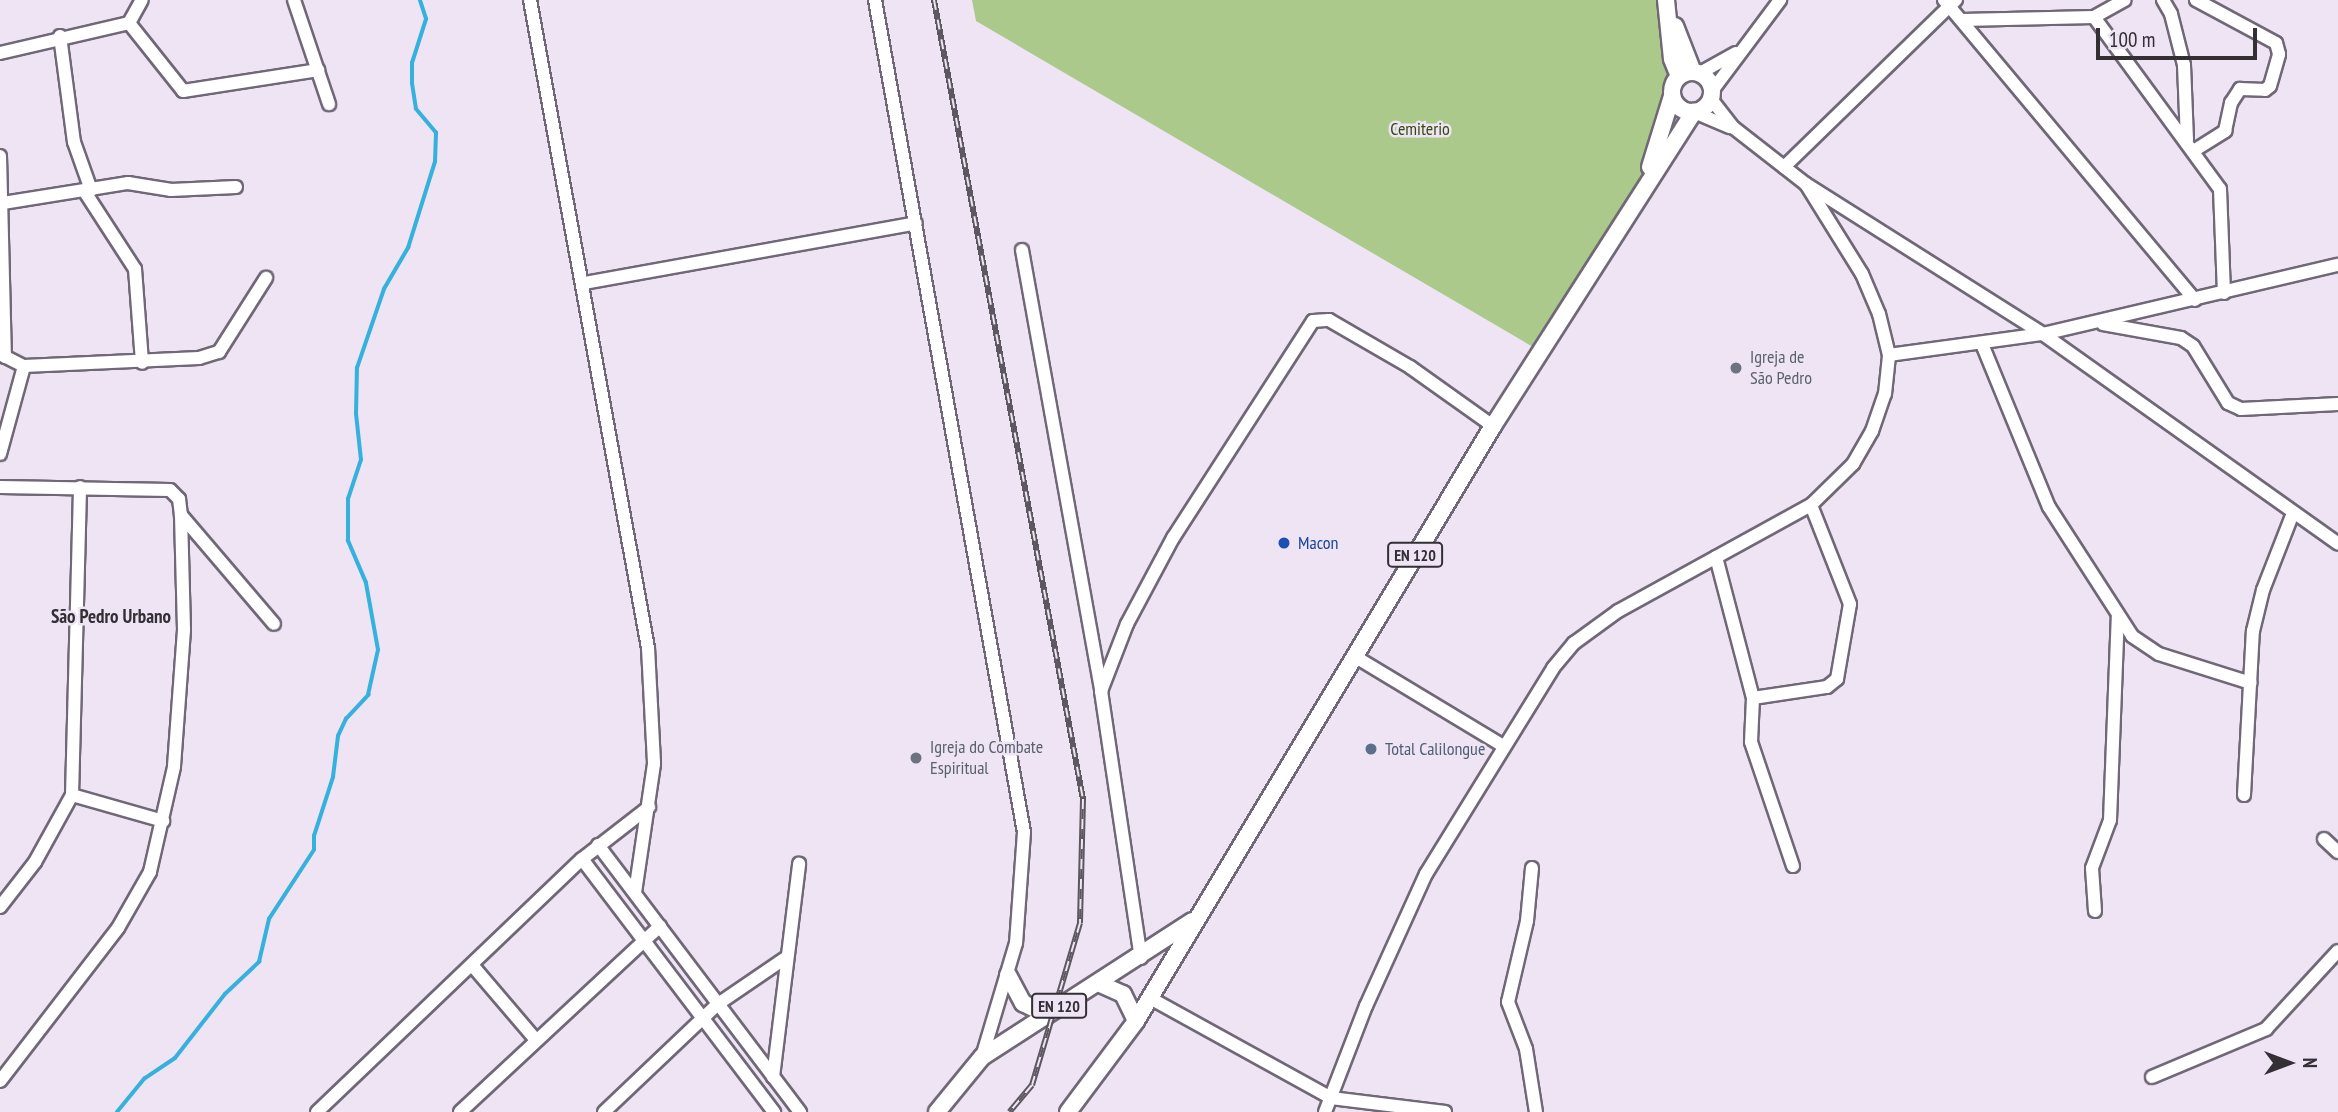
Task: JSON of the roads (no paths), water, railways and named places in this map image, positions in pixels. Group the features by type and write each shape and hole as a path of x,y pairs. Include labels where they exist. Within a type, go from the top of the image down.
{"main road":[{"path":"1666,2 1672,59 1711,95"},
{"name":"EN 120","path":"1640,196 1672,96 1691,74"},
{"name":"EN 120","path":"1068,1112 1150,999 1493,426 1694,112 1711,95"},
{"path":"1672,96 1680,108 1694,112"},
{"name":"EN 120","path":"937,1112 982,1057 1046,1014 1141,958 1197,918"},
{"path":"1008,975 1023,1003 1046,1014"},
{"path":"1098,983 1124,994 1136,1021"}],"street":[{"path":"0,52 60,36 129,23 142,0"},
{"path":"294,0 329,104"},
{"path":"530,0 564,206 584,283 648,648 654,717 649,807 635,893"},
{"path":"875,0 1024,832 1023,899 1008,975 982,1057"},
{"path":"1962,20 2094,17 2125,0"},
{"path":"2163,0 2174,22 2183,65 2191,145"},
{"path":"2191,145 2225,131 2231,103 2240,89 2265,90 2270,86 2279,54 2276,43 2196,0"},
{"path":"1734,128 1711,95 1774,2"},
{"path":"1784,167 1950,2 1962,20 2195,300"},
{"path":"2094,17 2191,145 2220,189 2224,203 2224,293"},
{"path":"129,23 183,91 318,70"},
{"path":"60,36 74,142 88,191 135,269 142,363"},
{"path":"1691,74 1742,49"},
{"path":"1694,112 1734,128 1806,184 2043,334 2338,544"},
{"path":"0,156 3,203 2,356 24,366 142,363 199,358 219,352 266,278"},
{"path":"3,203 128,183 170,190 236,187"},
{"path":"1325,1112 1366,1006 1426,874 1553,668 1574,643 1618,611 1811,505 1853,464 1872,431 1885,394 1889,355 1862,274 1806,184"},
{"path":"584,283 916,223"},
{"path":"1022,250 1101,691 1141,958"},
{"path":"1889,355 2043,334 2338,265"},
{"path":"1101,691 1127,624 1173,538 1314,321 1329,320 1375,347 1493,426"},
{"path":"2096,323 2181,338 2193,346 2228,403 2241,409 2338,404"},
{"path":"1982,344 2049,507 2132,636 2159,654 2251,683"},
{"path":"0,454 24,366"},
{"path":"0,487 170,490 179,499 181,515 184,630 180,718 163,821 137,901 0,1081"},
{"path":"0,907 35,862 72,795 80,487"},
{"path":"1752,698 1827,687 1837,679 1850,604 1811,505"},
{"path":"2244,795 2253,631 2263,590 2293,513"},
{"path":"181,515 274,624"},
{"path":"1716,558 1752,698 1751,742 1793,866"},
{"path":"2095,911 2092,868 2110,820 2118,616"},
{"path":"1354,656 1503,746"},
{"path":"72,795 163,821"},
{"path":"317,1112 582,859 649,807"},
{"path":"2324,839 2338,852"},
{"path":"598,845 800,1112"},
{"path":"582,859 770,1110 787,1094"},
{"path":"774,1077 799,864"},
{"path":"1532,868 1528,921 1508,1002 1526,1049 1536,1112"},
{"path":"460,1112 660,926"},
{"path":"2152,1077 2266,1029 2338,951"},
{"path":"604,1112 718,1004 787,957"},
{"path":"472,965 536,1040"},
{"path":"1150,999 1331,1098 1384,1102 1445,1112"},
{"path":"1384,1102 1395,1112"}],"waterway":[{"path":"117,1112 144,1079 175,1058 225,994 259,962 269,919 314,850 314,836 333,777 338,736 346,719 368,695 378,650 366,583 348,541 348,499 361,460 356,414 357,368 384,289 408,248 435,162 436,133 416,109 412,83 412,63 426,19 420,0"}],"railway":[{"path":"934,0 1083,799 1080,923 1032,1085 1009,1112"}],"place":[{"name":"Igreja de São Pedro","path":"1736,368"},
{"name":"Macon","path":"1284,543"},
{"name":"Total Calilongue","path":"1371,749"},
{"name":"Igreja do Combate Espiritual","path":"916,758"}],"district":[{"name":"São Pedro Urbano","path":"111,617"}],"park label":[{"name":"Cemiterio","path":"1420,129"}]}
